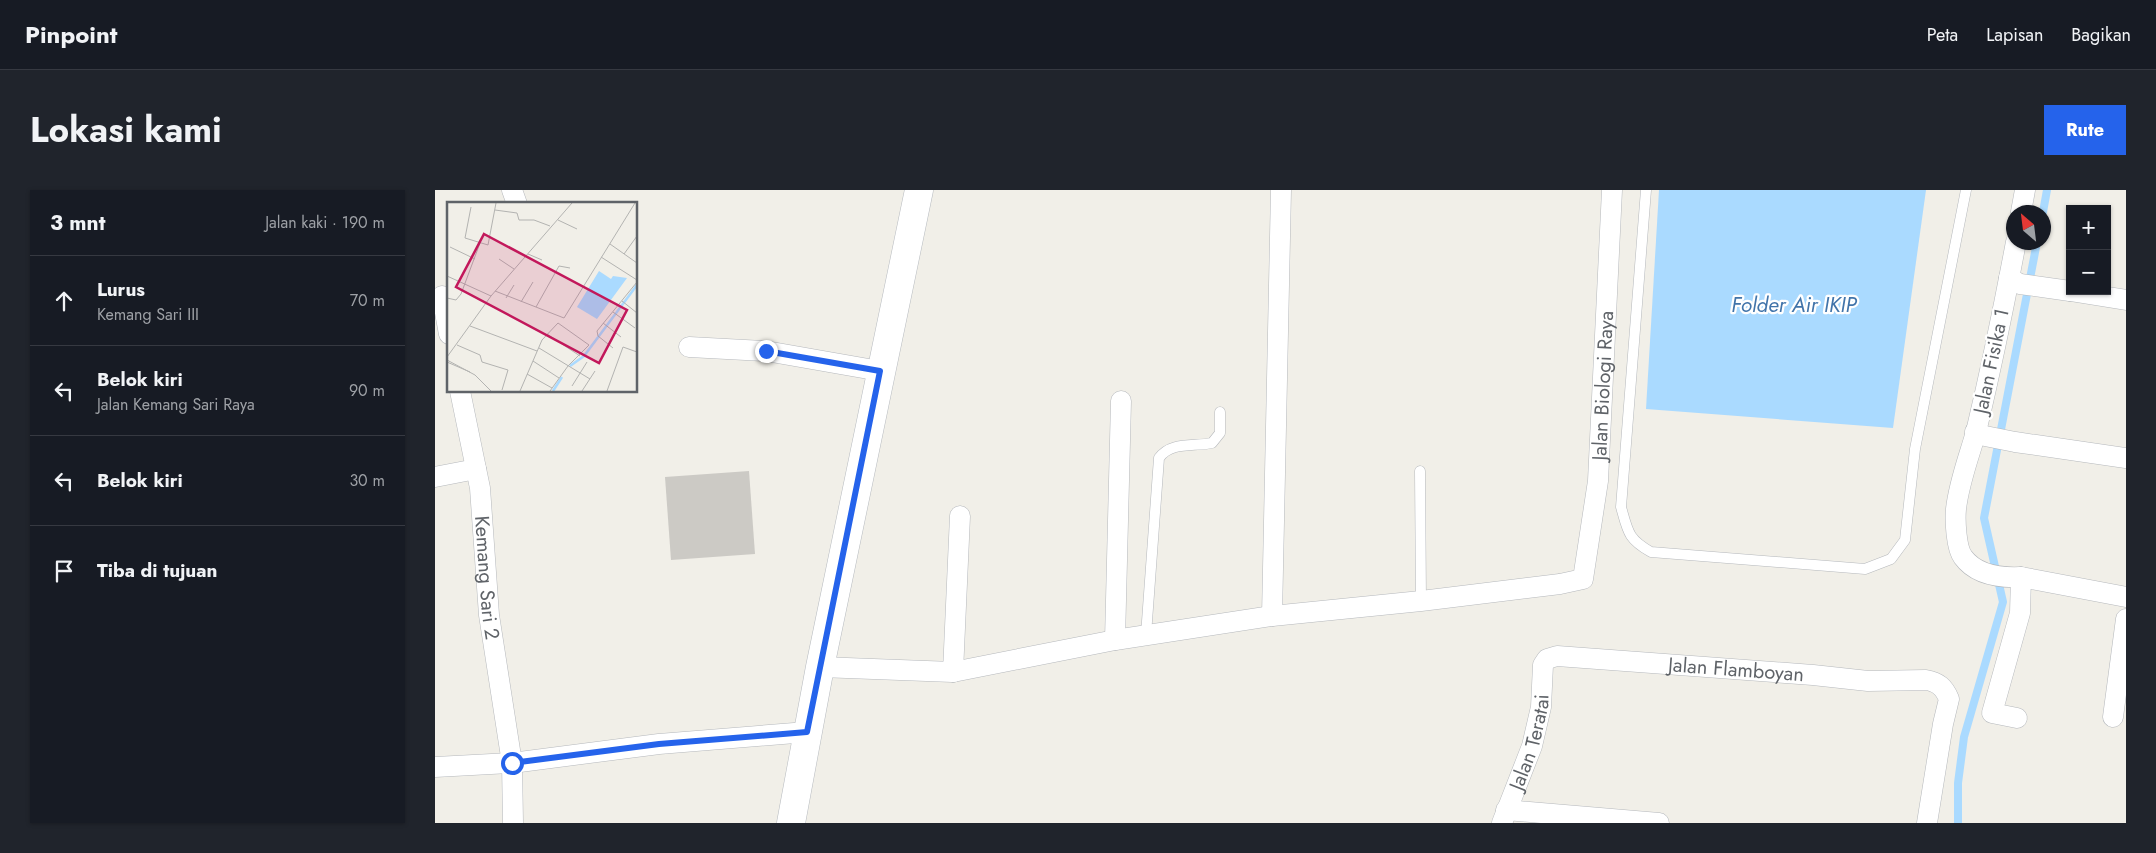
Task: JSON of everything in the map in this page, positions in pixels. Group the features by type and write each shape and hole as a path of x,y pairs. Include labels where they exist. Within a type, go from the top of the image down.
{"main road":[{"path":"791,823 820,667 919,190"}],"street":[{"path":"512,190 516,202"},
{"path":"1272,616 1281,190"},
{"name":"Jalan Biologi Raya","path":"1421,601 1560,584 1583,579 1598,482 1612,190"},
{"path":"2022,205 2025,190"},
{"name":"Jalan Fisika 1","path":"2015,578 1984,574 1962,556 1957,535 1956,509 1962,478 1980,434 2015,281 2016,250"},
{"path":"2015,281 2066,290"},
{"path":"2095,295 2126,300"},
{"path":"442,296 447,323"},
{"path":"689,348 766,351 880,371"},
{"name":"Kemang Sari 2","path":"460,392 480,488 489,614 512,763 513,823"},
{"path":"1115,640 1121,401"},
{"path":"1980,434 2015,442 2126,458"},
{"path":"435,477 476,469"},
{"path":"953,672 961,516"},
{"path":"2017,718 1992,713 2020,613 2015,578 2126,596"},
{"path":"820,667 953,672 1146,635 1272,616 1421,601"},
{"path":"2113,717 2126,619"},
{"name":"Jalan Flamboyan","path":"1547,659 1557,656 1813,675 1868,681 1926,680 1935,682 1941,686 1949,699 1943,724 1927,823"},
{"name":"Jalan Teratai","path":"1504,817 1532,746 1541,707 1543,665 1547,659"},
{"path":"435,767 512,763 659,744 807,732"},
{"path":"1504,817 1659,823"}],"lane":[{"path":"1645,190 1621,507 1627,530 1635,543 1651,552 1865,569 1891,559 1905,540 1915,449 1966,190"},
{"path":"1146,635 1159,458 1163,452 1174,447 1212,443 1219,433 1220,412"},
{"path":"1420,471 1421,601"}],"water":[{"name":"Folder Air IKIP","path":"1659,190 1926,190 1893,428 1646,409"}],"building":[{"path":"749,471 755,554 671,560 665,477"}],"waterway":[{"path":"2044,205 2047,190"},
{"path":"1958,823 1958,783 1964,737 2003,602 1984,518 2035,250"}],"route":[{"path":"512,763 659,744 807,732 880,371 766,351"}]}
